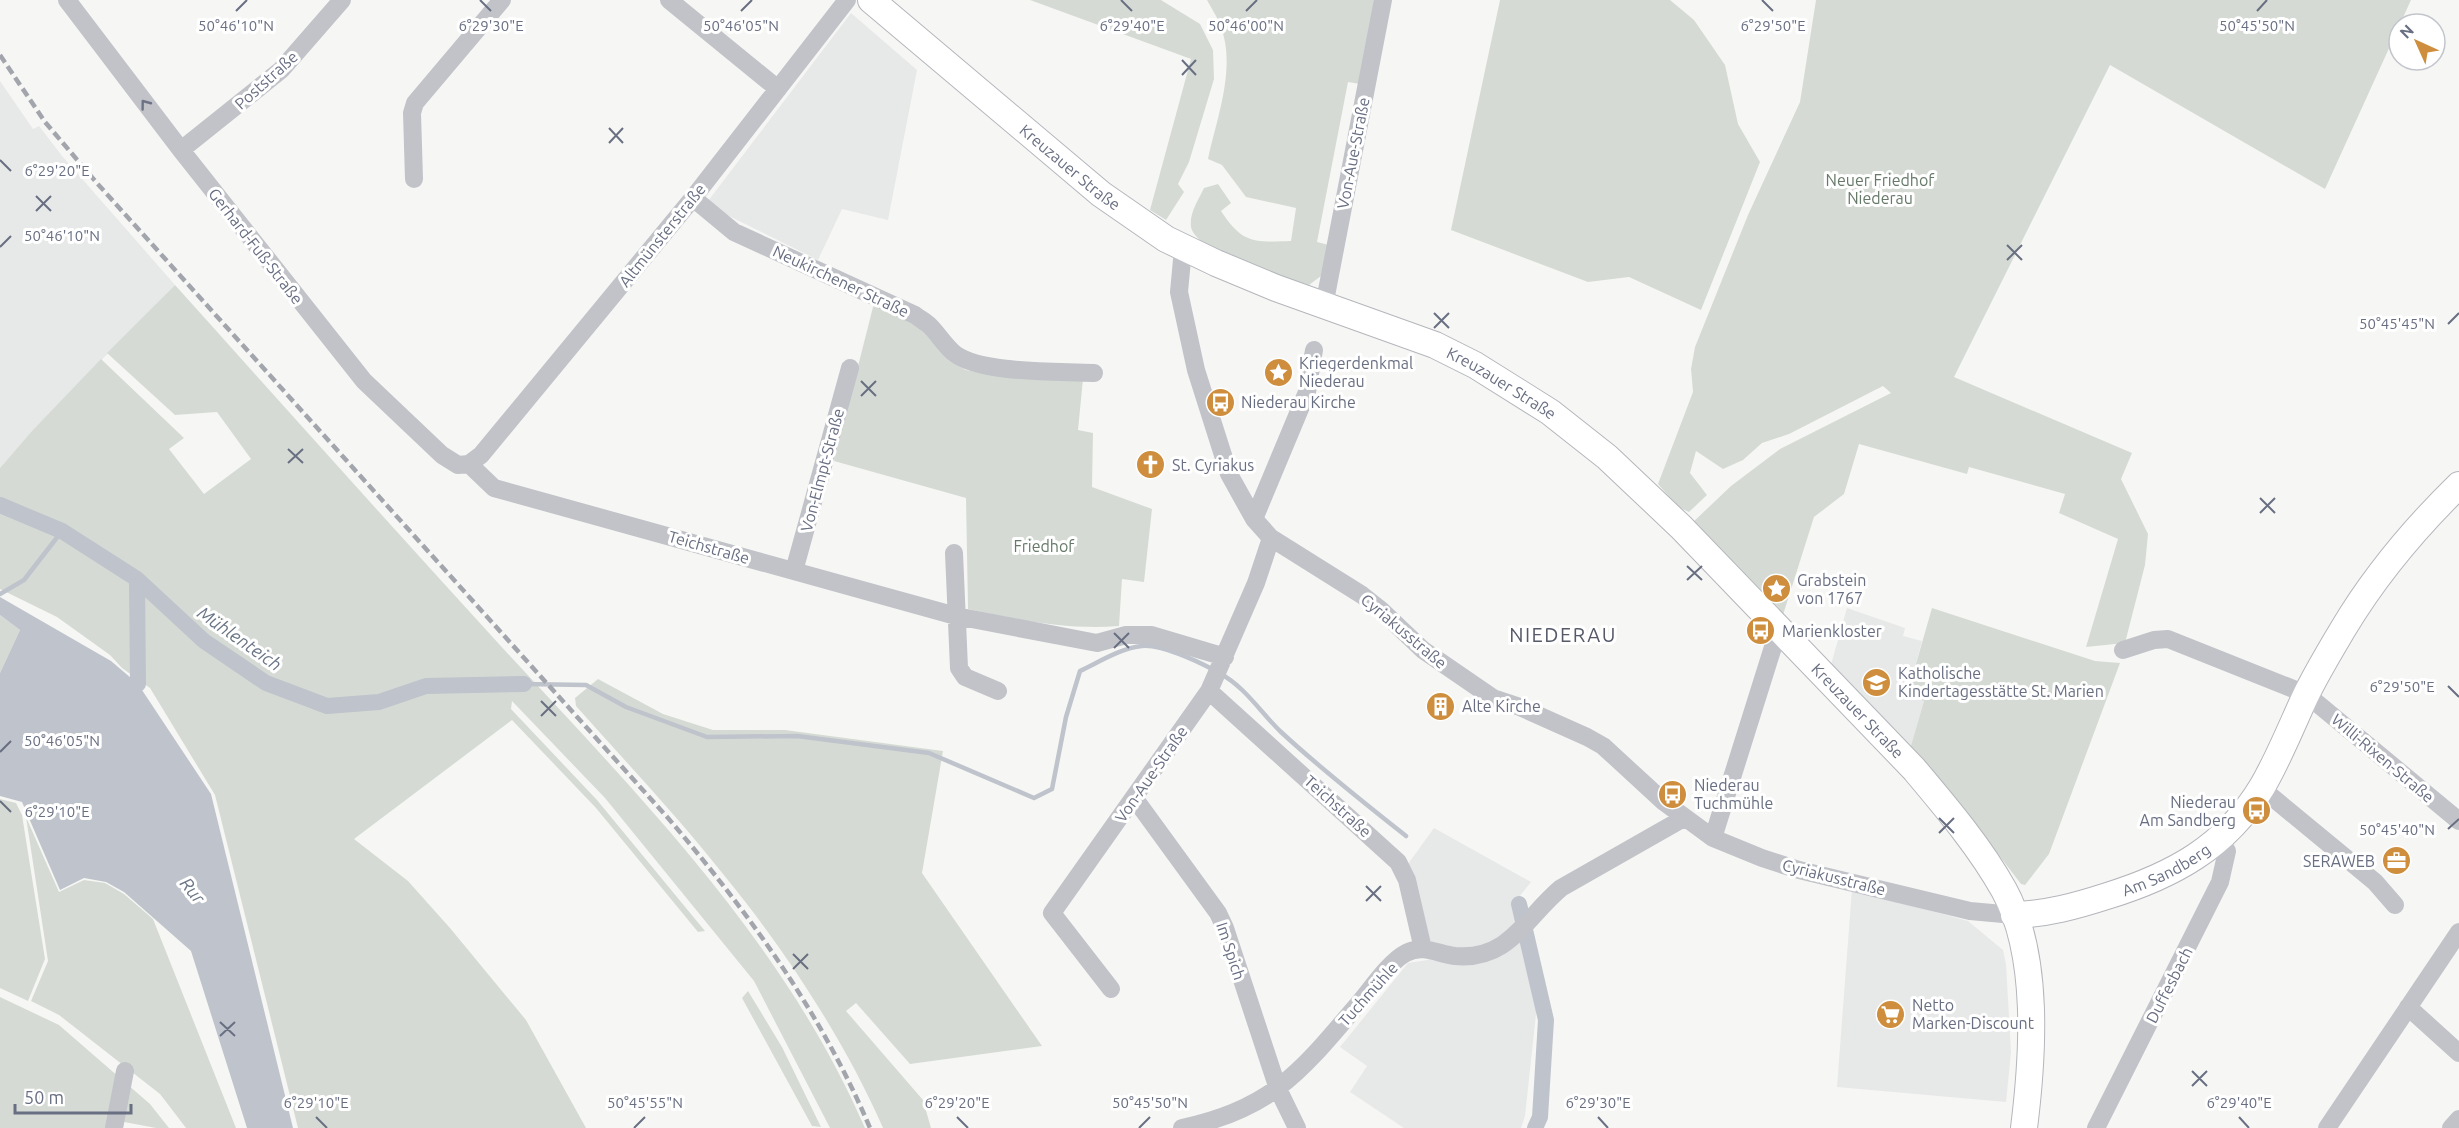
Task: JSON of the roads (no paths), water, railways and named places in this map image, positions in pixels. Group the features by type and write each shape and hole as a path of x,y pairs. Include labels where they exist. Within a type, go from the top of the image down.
{"main road":[{"name":"Kreuzauer Straße","path":"871,0 1101,194 1144,225 1183,249 1324,306 1435,345 1475,364 1550,412 1607,457 1681,527 1914,769 1948,809 2004,891 2014,915 2029,982 2031,1032 2024,1128"},
{"name":"Am Sandberg","path":"2014,915 2048,913 2147,883 2188,862 2220,839 2246,810 2261,788 2306,694 2343,629 2373,585 2429,515 2459,485"}],"street":[{"name":"Gerhard-Fuß-Straße","path":"67,0 181,150 364,381 442,455 458,465 469,464"},
{"name":"Poststraße","path":"181,150 281,70 342,0"},
{"path":"414,179 412,113 416,103 502,0"},
{"path":"669,0 778,89"},
{"name":"Altmünsterstraße","path":"469,464 481,455 693,198 847,0"},
{"name":"Von-Aue-Straße","path":"1324,306 1383,0"},
{"name":"Neukirchener Straße","path":"693,198 734,232 915,315 931,326 955,354 969,362 1000,368 1094,373"},
{"name":"Cyriakusstraße","path":"1183,249 1179,292 1196,370 1228,474 1254,519 1271,538 1362,595 1423,650 1493,698 1539,716 1603,746 1684,818 1713,838 1799,870 1970,911 2014,915"},
{"path":"1254,519 1306,392 1314,350"},
{"name":"Von-Elmpt-Straße","path":"794,571 850,368"},
{"name":"Teichstraße","path":"469,464 494,488 956,616 1097,643 1126,635 1151,635 1218,673 1398,862 1407,880 1423,948"},
{"name":"Von-Aue-Straße","path":"1112,988 1052,913 1135,800 1218,673 1256,583 1271,538"},
{"path":"954,553 959,668 965,677 998,691"},
{"path":"1713,838 1779,628"},
{"path":"2123,650 2154,640 2168,639 2306,694"},
{"name":"Willi-Rixen-Straße","path":"2306,694 2459,821"},
{"path":"2261,788 2375,882 2395,905"},
{"name":"Im Spich","path":"1135,800 1218,913 1278,1089 1297,1128"},
{"path":"1423,948 1455,956 1496,950 1523,929 1545,902 1561,888 1684,818"},
{"name":"Duffesbach","path":"2096,1128 2220,882 2227,851 2220,839"},
{"path":"2327,1128 2459,932"},
{"name":"Tuchmühle","path":"1182,1128 1211,1122 1248,1107 1278,1089 1309,1063 1385,972 1406,953 1423,948"},
{"path":"2408,1007 2459,1053"},
{"path":"114,1128 125,1071"},
{"path":"2451,1128 2459,1119"}],"water":[{"name":"Rur","path":"0,597 111,661 138,684 211,794 293,1128 247,1128 191,951 124,892 106,882 84,878 60,890 22,802 0,796 0,673 20,630 0,615"}],"waterway":[{"name":"Mühlenteich","path":"0,505 62,531 137,579 204,641 266,683 327,706 379,702 426,686 524,684"},
{"path":"0,594 24,580 62,531"},
{"path":"137,579 138,684"},
{"path":"524,684 586,685 626,707 707,737 797,736 929,753 1034,798 1052,789 1066,717 1080,671 1118,652 1142,646 1169,650 1214,670"},
{"path":"1221,674 1238,686 1281,732 1311,759 1406,836"},
{"path":"1519,904 1546,1020 1540,1117 1535,1128"}],"railway":[{"path":"0,55 45,122 96,182 698,854 755,927 806,1004 851,1085 870,1128"}],"place":[{"name":"Kriegerdenkmal Niederau","path":"1278,372"},
{"name":"Niederau Kirche","path":"1220,402"},
{"name":"St. Cyriakus","path":"1151,465"},
{"name":"Grabstein von 1767","path":"1776,589"},
{"name":"Marienkloster","path":"1761,631"},
{"name":"Katholische Kindertagesstätte St. Marien","path":"1877,682"},
{"name":"Alte Kirche","path":"1441,706"},
{"name":"Niederau Tuchmühle","path":"1673,794"},
{"name":"Niederau Am Sandberg","path":"2257,811"},
{"name":"SERAWEB","path":"2396,861"},
{"name":"Netto Marken-Discount","path":"1891,1014"}],"district":[{"name":"NIEDERAU","path":"1563,634"}],"park label":[{"name":"Neuer Friedhof Niederau","path":"1880,189"},
{"name":"Friedhof","path":"1044,546"}]}
